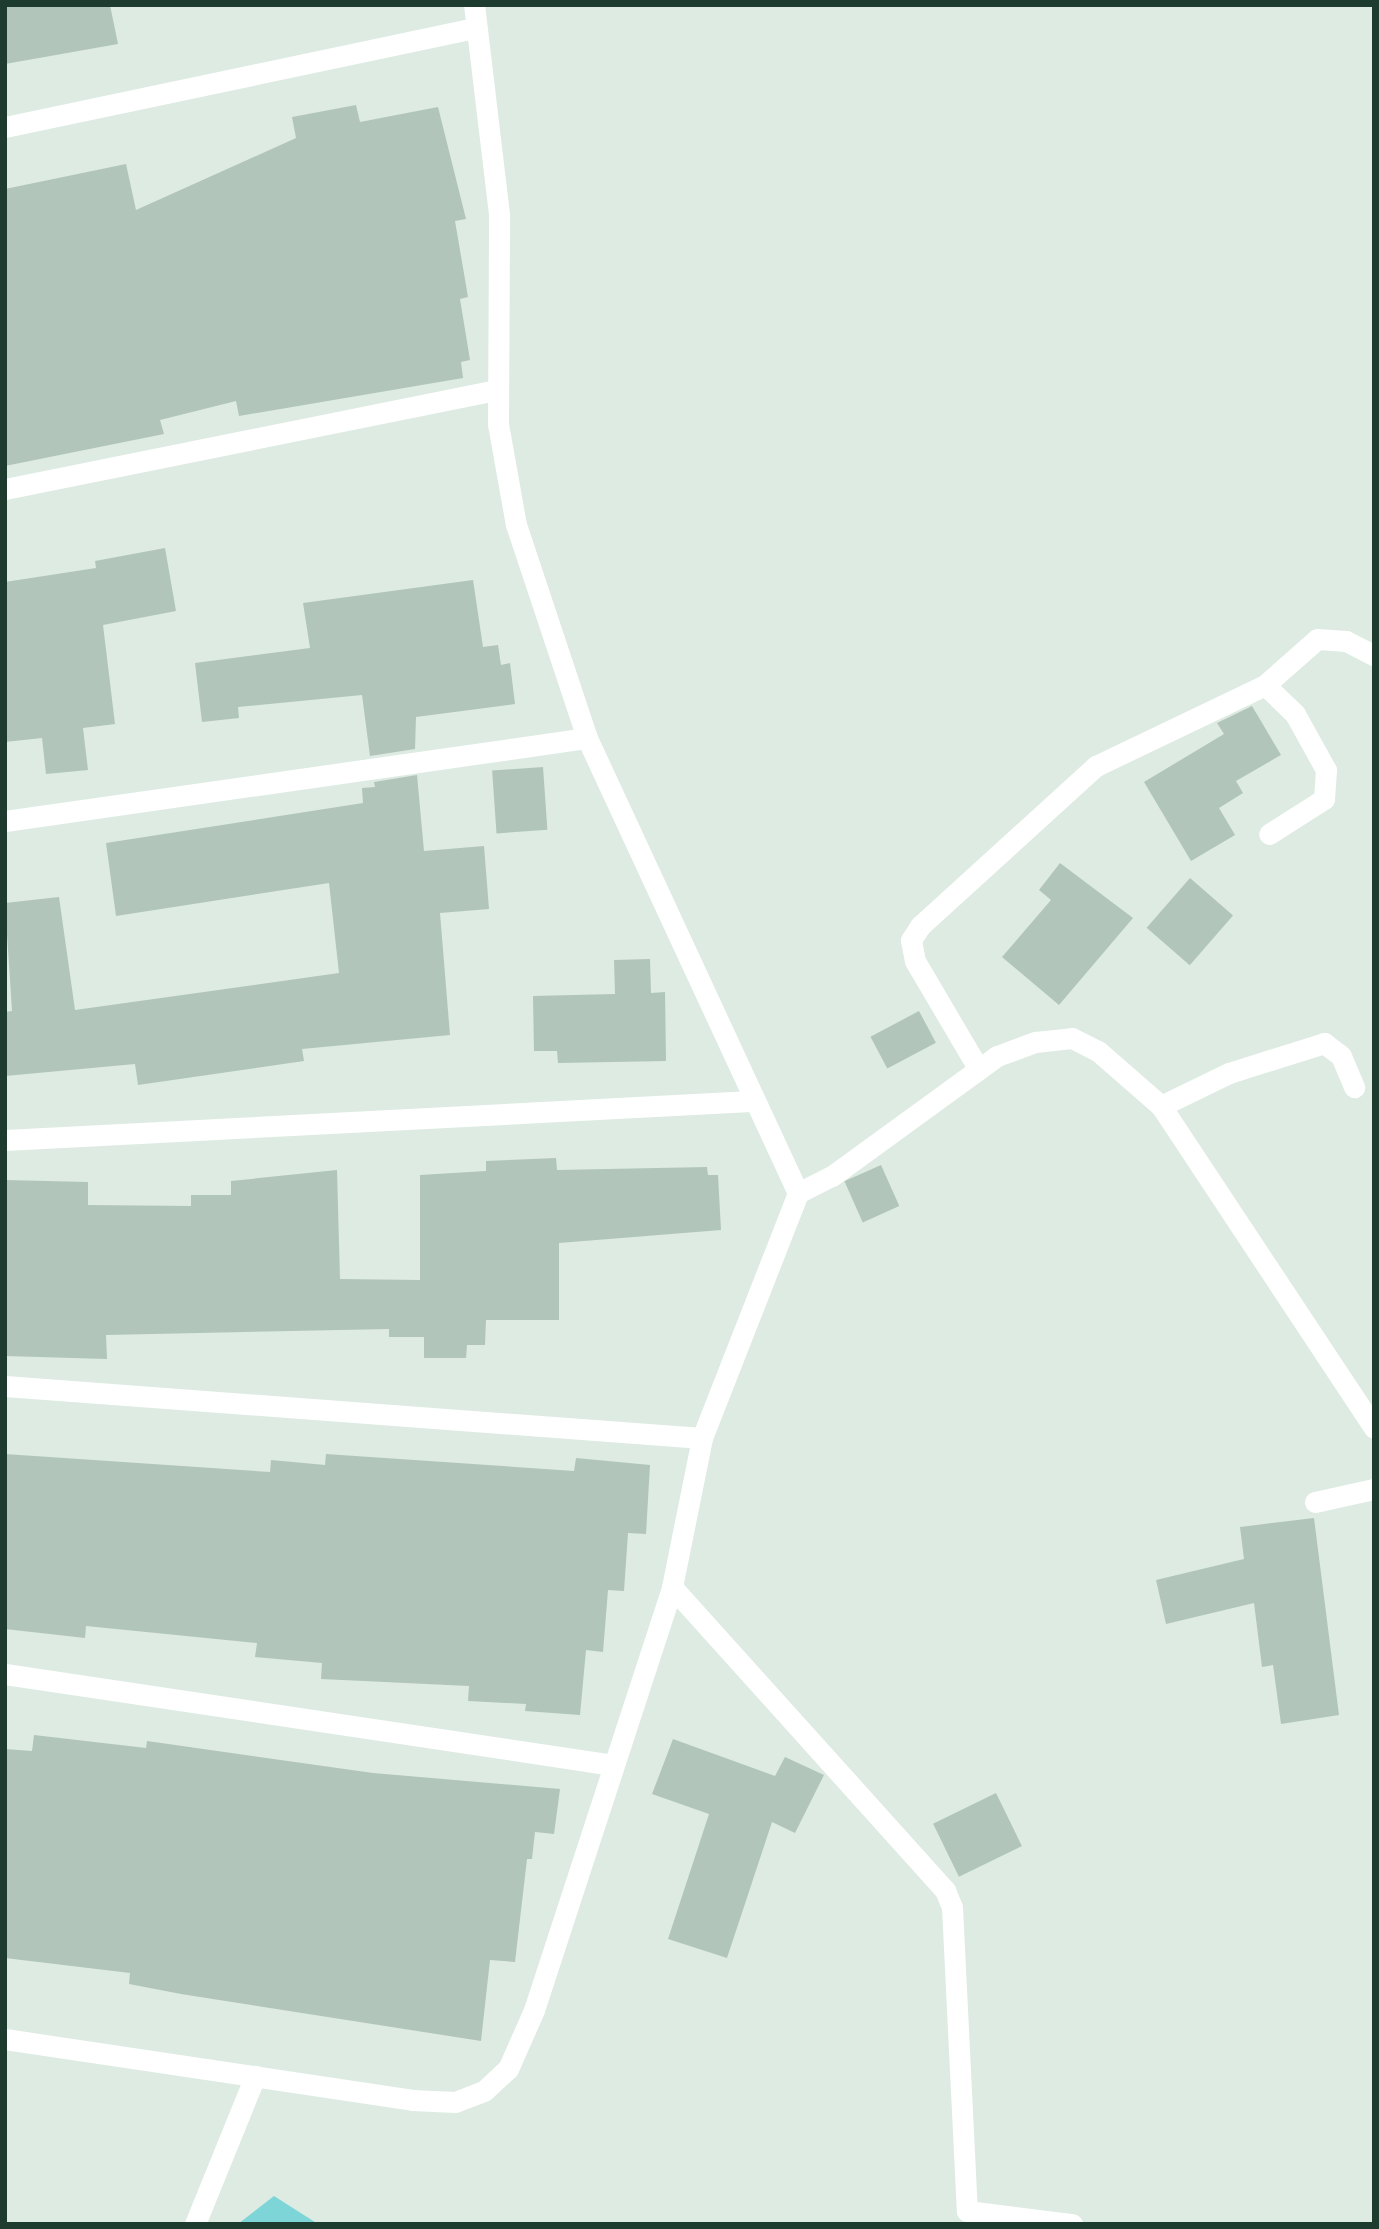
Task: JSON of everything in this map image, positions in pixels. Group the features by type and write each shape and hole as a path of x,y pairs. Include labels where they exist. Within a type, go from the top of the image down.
{"street":[{"path":"474,5 499,214 496,390 516,525 587,738 751,1101 798,1193"},
{"path":"5,127 476,28"},
{"path":"5,489 496,390"},
{"path":"978,1068 915,961 911,940 920,926 1096,766 1265,685 1317,639 1346,641 1374,655"},
{"path":"1265,685 1295,714 1326,770 1324,799 1269,834"},
{"path":"5,821 587,738"},
{"path":"5,2039 455,2102 500,2077 534,2010 672,1587 702,1438 798,1193 832,1176 978,1068 1035,1042 1072,1038 1098,1051 1161,1106 1374,1428"},
{"path":"1161,1106 1229,1073 1324,1042 1341,1056 1354,1087"},
{"path":"5,1140 751,1101"},
{"path":"5,1386 702,1438"},
{"path":"1315,1502 1374,1489"},
{"path":"672,1587 945,1890 952,1907 967,2211 1072,2224"},
{"path":"5,1674 614,1765"},
{"path":"195,2224 255,2076"}],"water":[{"path":"274,2196 318,2224 238,2224"}],"building":[{"path":"5,5 110,5 118,44 5,64"},
{"path":"356,105 360,122 438,107 466,219 455,221 468,297 460,299 470,360 461,362 463,378 239,416 236,401 160,420 164,434 5,466 5,189 126,164 136,210 296,138 292,117"},
{"path":"165,548 176,611 103,625 115,724 83,728 88,770 46,774 42,738 5,742 5,582 96,568 95,561"},
{"path":"473,580 483,647 498,645 501,665 510,663 515,704 416,717 415,749 370,756 362,695 238,707 239,718 202,722 195,663 310,648 303,603"},
{"path":"1252,706 1281,755 1236,781 1243,793 1219,808 1235,835 1191,861 1144,782 1224,734 1217,723"},
{"path":"543,767 547,830 497,833 492,771"},
{"path":"417,775 424,851 484,846 489,909 440,913 450,1035 302,1049 304,1061 138,1085 135,1064 5,1076 5,1012 12,1011 5,903 59,897 75,1010 339,973 329,883 116,916 106,843 363,803 362,788 375,787 374,782"},
{"path":"1060,863 1133,918 1059,1005 1002,957 1051,900 1039,890"},
{"path":"1190,878 1233,915 1190,965 1147,928"},
{"path":"650,959 651,993 665,992 666,1061 558,1063 557,1051 534,1051 533,996 615,994 614,960"},
{"path":"919,1011 936,1043 887,1069 870,1037"},
{"path":"556,1158 557,1170 707,1167 708,1175 718,1175 721,1230 559,1243 559,1320 486,1320 485,1345 467,1345 466,1358 424,1358 424,1337 389,1337 389,1329 106,1335 107,1359 5,1356 5,1180 88,1182 88,1205 191,1206 191,1195 231,1195 231,1181 337,1170 340,1279 420,1280 420,1175 486,1171 486,1161"},
{"path":"881,1165 899,1206 863,1222 844,1181"},
{"path":"5,1454 270,1472 271,1460 325,1465 326,1454 574,1471 576,1458 650,1465 646,1534 628,1533 624,1591 608,1590 603,1652 586,1650 580,1715 525,1711 526,1704 468,1701 469,1686 321,1679 322,1663 255,1657 257,1643 86,1626 85,1638 5,1629"},
{"path":"1314,1518 1339,1715 1281,1724 1273,1665 1262,1667 1254,1603 1166,1624 1156,1580 1244,1559 1240,1527"},
{"path":"34,1735 146,1748 147,1741 373,1773 560,1789 554,1834 535,1832 532,1859 527,1859 515,1962 490,1960 481,2041 129,1984 130,1973 5,1958 5,1749 32,1751"},
{"path":"673,1739 775,1776 785,1757 824,1775 795,1833 772,1822 727,1958 668,1939 709,1814 652,1794"},
{"path":"996,1793 1022,1846 959,1877 933,1824"}]}
